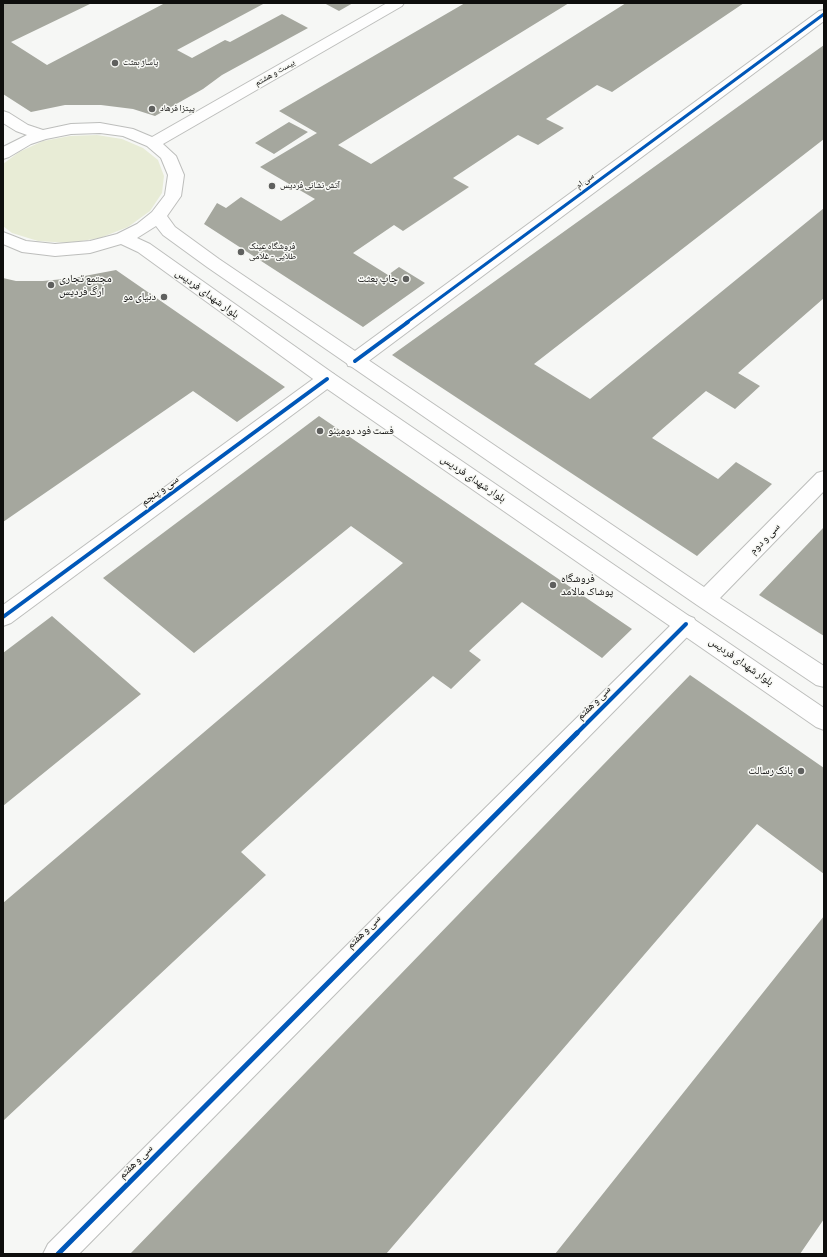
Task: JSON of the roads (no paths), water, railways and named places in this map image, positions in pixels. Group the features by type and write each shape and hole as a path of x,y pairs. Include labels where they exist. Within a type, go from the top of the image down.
{"main road":[{"name":"بیست و هشتم","path":"153,143 397,3"},
{"name":"سی ام","path":"355,361 824,14"},
{"path":"3,116 22,128 42,135"},
{"path":"3,154 25,141 42,135 71,129 100,128 127,132 153,143 168,156 176,175 173,196 158,216 143,228 123,238 90,248 55,250 22,246 3,237"},
{"path":"158,216 169,231 355,361 824,678"},
{"name":"بلوار شهدای فردیس","path":"123,238 144,248 328,379 824,720"},
{"name":"سی و پنجم","path":"3,617 328,379"},
{"name":"سی و دوم","path":"706,599 824,478"},
{"name":"سی و هفتم","path":"58,1254 407,902 686,624"}],"place":[{"name":"پاساژ بعثت","path":"115,63"},
{"name":"پیتزا فرهاد","path":"152,109"},
{"name":"آتش نشانی فردیس","path":"272,186"},
{"name":"فروشگاه عینک طلایی - غلامی","path":"241,252"},
{"name":"چاپ بعثت","path":"406,279"},
{"name":"مجتمع تجاری ارگ فردیس","path":"51,285"},
{"name":"دنیای مو","path":"164,297"},
{"name":"فست فود دومینو","path":"320,431"},
{"name":"فروشگاه پوشاک مالامد","path":"553,585"},
{"name":"بانک رسالت","path":"801,771"}]}
